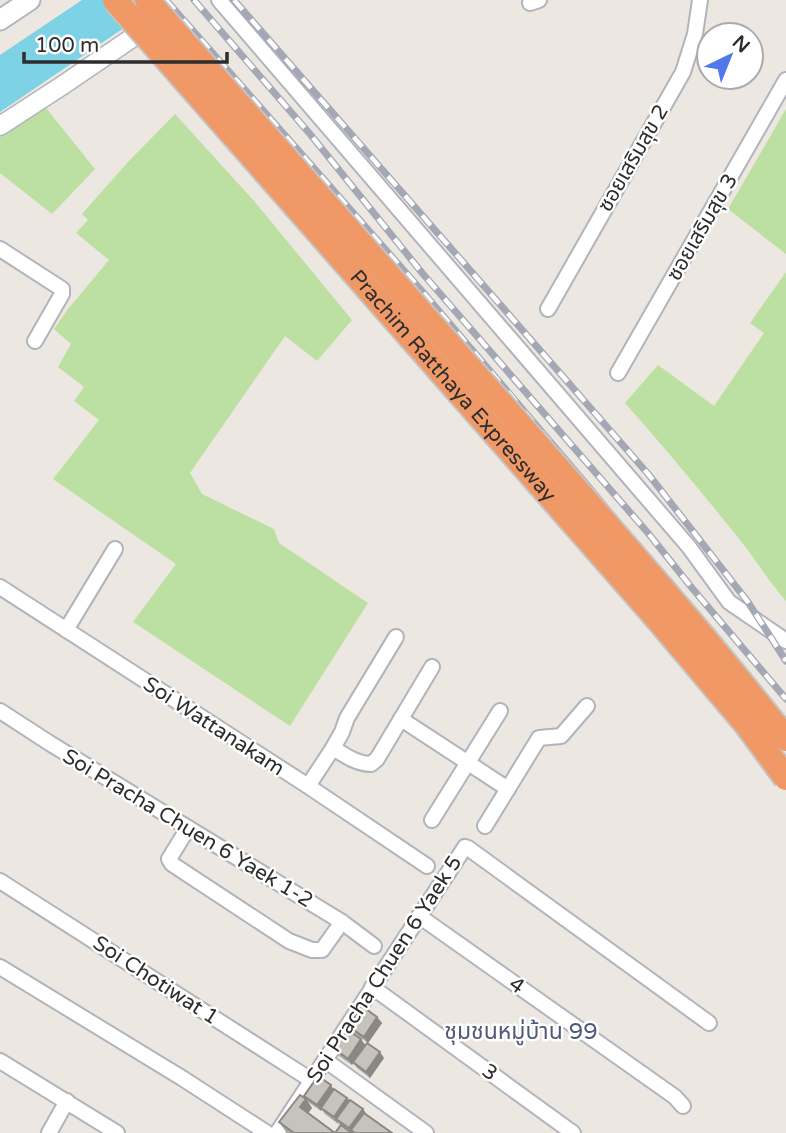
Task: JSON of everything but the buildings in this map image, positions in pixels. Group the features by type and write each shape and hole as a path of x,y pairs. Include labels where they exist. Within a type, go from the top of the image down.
{"highway":[{"name":"Prachim Ratthaya Expressway","path":"115,0 656,617 747,725 786,778"},
{"name":"Prachim Ratthaya Expressway","path":"153,10 625,545 747,688 786,739"}],"main road":[{"path":"0,20 30,0"}],"street":[{"path":"219,0 689,547 729,603 786,641"},
{"name":"ซอยเสริมสุข 2","path":"548,309 683,72 695,34 700,0"},
{"path":"0,126 63,85 153,10"},
{"name":"ซอยเสริมสุข 3","path":"618,373 786,80"},
{"path":"0,248 62,289 34,341"},
{"path":"66,630 115,549"},
{"name":"Soi Wattanakam","path":"0,587 308,786 426,866"},
{"path":"308,786 333,748 347,718 396,637"},
{"path":"333,748 363,764 371,764 377,759 432,667"},
{"path":"485,826 539,738 561,736 587,706"},
{"name":"Soi Pracha Chuen 6 Yaek 1-2","path":"0,711 342,922 374,946"},
{"path":"432,820 500,711"},
{"path":"401,719 508,789"},
{"path":"188,828 169,861 289,941 312,950 322,950 342,922"},
{"name":"Soi Pracha Chuen 6 Yaek 5","path":"277,1133 462,849 468,848 709,1023"},
{"name":"Soi Chotiwat 1","path":"0,881 312,1080"},
{"name":"4","path":"419,915 664,1089 682,1106"},
{"path":"0,967 267,1133"},
{"name":"3","path":"372,987 573,1133"},
{"path":"325,1060 426,1133"},
{"path":"0,1061 117,1133"},
{"path":"50,1133 67,1101"}],"green space":[{"path":"46,108 95,169 52,214 0,173 0,135"},
{"path":"786,109 786,254 728,209"},
{"path":"175,114 255,202 352,320 317,361 285,336 190,473 202,494 274,529 279,543 368,603 290,726 133,622 176,564 53,479 99,420 74,401 84,387 58,367 71,344 54,329 109,260 76,233 88,220 82,214"},
{"path":"786,272 786,601 726,523 625,403 658,365 714,406 764,333 750,323"}],"water":[{"path":"82,0 165,0 0,112 0,55"}],"railway":[{"path":"166,0 422,291 588,486 661,575 729,668 786,737"},
{"path":"194,0 310,134 423,274 648,533 786,699"},
{"path":"234,0 649,475 748,602 786,661"}],"district":[{"name":"ชุมชนหมู่บ้าน 99","path":"521,1031"}]}
